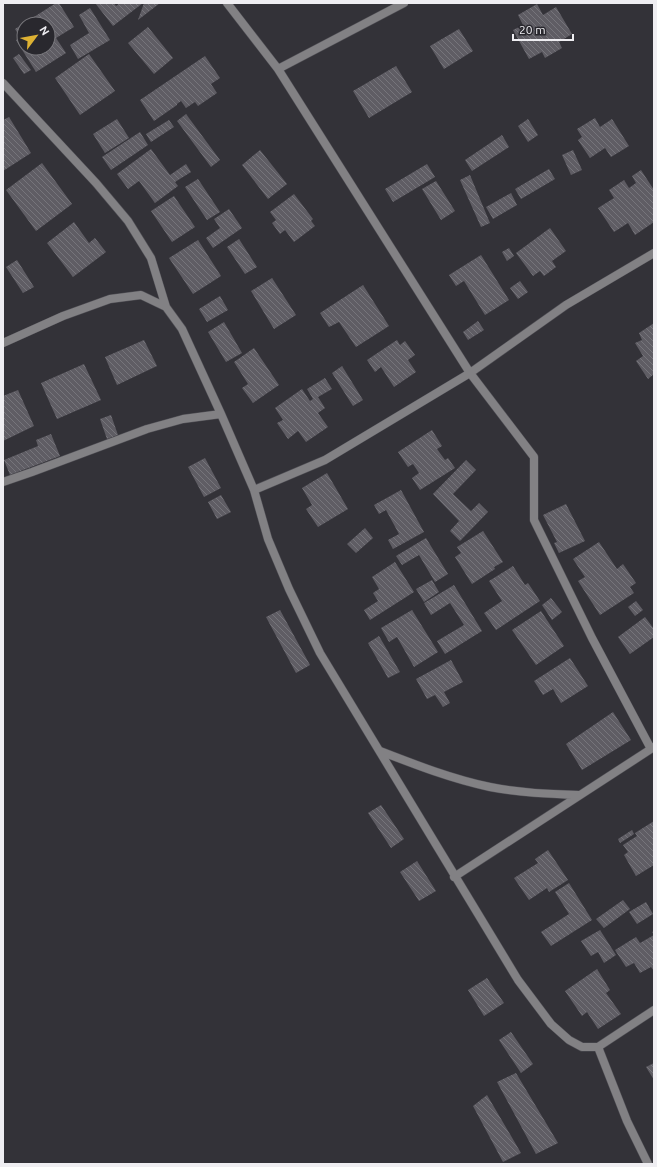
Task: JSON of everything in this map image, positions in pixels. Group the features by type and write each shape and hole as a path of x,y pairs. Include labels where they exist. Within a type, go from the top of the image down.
{"street":[{"path":"227,3 278,69 470,373 534,457 534,520 592,638 653,748 454,877"},
{"path":"278,69 404,3"},
{"path":"3,83 96,183 128,221 151,258 166,307 182,329 221,414 254,490 268,539 292,596 320,653 454,877 518,980 551,1024 569,1040 582,1047 598,1047 654,1010"},
{"path":"254,490 325,460 470,373 566,306 654,253"},
{"path":"3,344 63,316 110,299 141,295 166,307"},
{"path":"3,482 39,470 147,428 183,419 221,414"},
{"path":"380,751 446,776 490,787 530,793 579,795"},
{"path":"598,1047 627,1121 648,1164"}],"building":[{"path":"56,3 59,3 74,27 56,38 56,16 36,16"},
{"path":"95,3 114,3 116,6 120,3 143,3 113,26"},
{"path":"144,3 160,3 138,20"},
{"path":"537,4 543,15 556,7 572,34 559,42 562,48 545,58 542,52 529,59 513,30 523,25 518,15"},
{"path":"90,8 110,40 78,59 70,45 89,33 79,15"},
{"path":"148,27 173,58 154,74 128,43"},
{"path":"459,29 473,51 444,69 430,46"},
{"path":"56,38 66,53 36,72 26,56 56,56"},
{"path":"89,54 115,91 80,115 55,78"},
{"path":"20,56 31,70 24,74 13,58"},
{"path":"205,56 220,78 211,84 217,93 198,106 195,102 186,108 181,101 154,121 140,100"},
{"path":"396,66 412,92 369,118 353,91"},
{"path":"186,114 220,160 211,167 177,121"},
{"path":"9,117 31,153 3,171 3,120"},
{"path":"595,118 600,127 612,119 629,146 611,157 605,148 590,158 578,140 582,137 577,129"},
{"path":"117,119 129,138 105,153 93,134"},
{"path":"528,119 538,135 528,142 518,126"},
{"path":"169,120 174,127 151,142 146,134"},
{"path":"140,132 148,145 111,170 102,157"},
{"path":"502,135 509,147 472,171 465,160"},
{"path":"151,149 170,175 186,164 191,172 175,182 178,186 155,203 139,181 128,189 117,174"},
{"path":"260,150 287,184 268,199 242,165"},
{"path":"573,150 582,170 571,175 562,155"},
{"path":"42,163 72,204 36,231 6,190"},
{"path":"427,164 435,177 393,202 385,189"},
{"path":"549,169 555,179 521,199 515,189"},
{"path":"641,170 654,190 654,222 635,235 628,223 614,232 598,208 614,198 609,190 624,180 629,188 636,183 632,176"},
{"path":"470,175 490,223 481,227 460,180"},
{"path":"198,179 220,212 207,220 185,187"},
{"path":"436,181 455,211 441,220 422,189"},
{"path":"511,193 517,205 493,219 486,207"},
{"path":"294,194 313,219 311,221 315,226 294,242 285,230 280,234 272,223 276,220 270,212"},
{"path":"174,196 195,227 172,242 151,211"},
{"path":"229,209 242,228 213,248 206,238 220,228 214,219"},
{"path":"74,222 89,243 95,238 106,252 73,277 47,243"},
{"path":"550,228 566,251 552,261 556,267 544,276 540,271 533,276 516,253"},
{"path":"239,239 257,267 245,274 227,247"},
{"path":"198,240 221,276 193,294 169,258"},
{"path":"509,248 514,256 507,261 502,252"},
{"path":"481,255 509,300 485,315 464,281 456,286 449,275"},
{"path":"17,260 34,287 23,293 6,267"},
{"path":"272,278 296,315 274,329 251,291"},
{"path":"520,281 528,292 518,299 510,288"},
{"path":"363,285 389,326 356,347 339,322 329,327 320,313"},
{"path":"220,296 228,310 207,322 199,309"},
{"path":"478,321 484,330 468,340 463,332"},
{"path":"224,322 242,353 226,362 208,332"},
{"path":"654,323 654,374 648,379 636,361 643,356 635,343 642,340 639,333"},
{"path":"144,340 157,366 117,385 105,357"},
{"path":"397,340 400,345 405,341 415,355 408,360 416,372 394,387 381,367 375,372 367,360"},
{"path":"254,348 279,385 253,403 242,388 248,384 234,362"},
{"path":"84,364 101,400 57,419 41,383"},
{"path":"342,366 363,400 353,406 332,373"},
{"path":"325,378 332,389 318,397 325,408 318,413 328,427 306,442 298,431 288,439 277,423 283,420 275,408 302,389 310,401 313,399 307,389"},
{"path":"18,390 34,426 3,441 3,396"},
{"path":"111,415 118,435 107,439 100,419"},
{"path":"432,430 442,446 437,449 445,460 448,458 455,468 420,490 412,478 419,473 413,464 408,467 398,452"},
{"path":"51,434 60,456 10,475 4,460 38,446 36,440"},
{"path":"205,458 221,488 204,497 188,467"},
{"path":"466,460 476,470 453,494 471,511 479,503 488,512 460,541 450,531 459,521 433,494"},
{"path":"327,473 348,509 318,527 306,509 312,505 302,488"},
{"path":"401,490 424,532 393,549 388,540 399,534 386,510 379,514 374,505"},
{"path":"221,495 231,512 217,519 208,502"},
{"path":"566,504 585,541 559,553 554,543 557,542 543,515"},
{"path":"365,528 373,538 356,553 347,544"},
{"path":"483,531 503,562 472,584 455,557 461,553 457,547"},
{"path":"426,538 448,574 435,582 419,555 402,565 396,556"},
{"path":"599,542 617,569 623,564 636,583 630,587 634,593 600,615 578,581 585,577 573,559"},
{"path":"395,562 414,592 370,620 364,610 378,601 373,593 379,589 372,577"},
{"path":"513,566 525,585 528,583 540,601 496,630 484,613 502,601 489,581"},
{"path":"432,580 439,592 424,602 416,589"},
{"path":"454,585 482,631 445,654 437,641 464,625 450,603 431,615 424,603"},
{"path":"551,598 562,612 552,620 542,605"},
{"path":"636,601 643,610 635,616 628,607"},
{"path":"280,610 310,665 296,673 266,617"},
{"path":"412,610 438,652 414,667 397,637 389,642 381,628"},
{"path":"541,611 564,646 536,665 512,630"},
{"path":"645,617 654,629 654,637 630,654 618,637"},
{"path":"379,636 400,672 388,678 368,643"},
{"path":"570,658 588,686 561,703 553,689 543,695 534,681"},
{"path":"451,660 463,682 444,692 450,703 443,707 435,695 427,699 416,679"},
{"path":"613,712 631,740 582,770 566,744"},
{"path":"381,805 404,839 391,848 368,813"},
{"path":"654,821 654,865 636,876 624,855 628,852 623,845 637,836 635,833"},
{"path":"632,830 634,834 620,843 618,839"},
{"path":"548,850 568,880 549,892 547,888 529,900 514,878 538,863 535,859"},
{"path":"417,861 436,891 419,901 400,872"},
{"path":"569,883 592,920 551,946 541,932 569,914 555,892"},
{"path":"623,900 630,909 604,928 596,919"},
{"path":"646,902 653,914 637,924 629,912"},
{"path":"600,930 616,955 604,963 598,952 591,956 581,941"},
{"path":"654,935 654,971 651,967 640,973 634,963 626,967 615,950 636,937 640,943"},
{"path":"597,969 610,990 606,993 621,1014 598,1029 587,1012 582,1016 565,991"},
{"path":"487,978 504,1003 484,1016 468,990"},
{"path":"511,1032 533,1064 521,1073 499,1040"},
{"path":"654,1063 654,1080 646,1067"},
{"path":"516,1073 558,1143 536,1154 497,1082"},
{"path":"487,1095 521,1153 503,1162 473,1106"}]}
